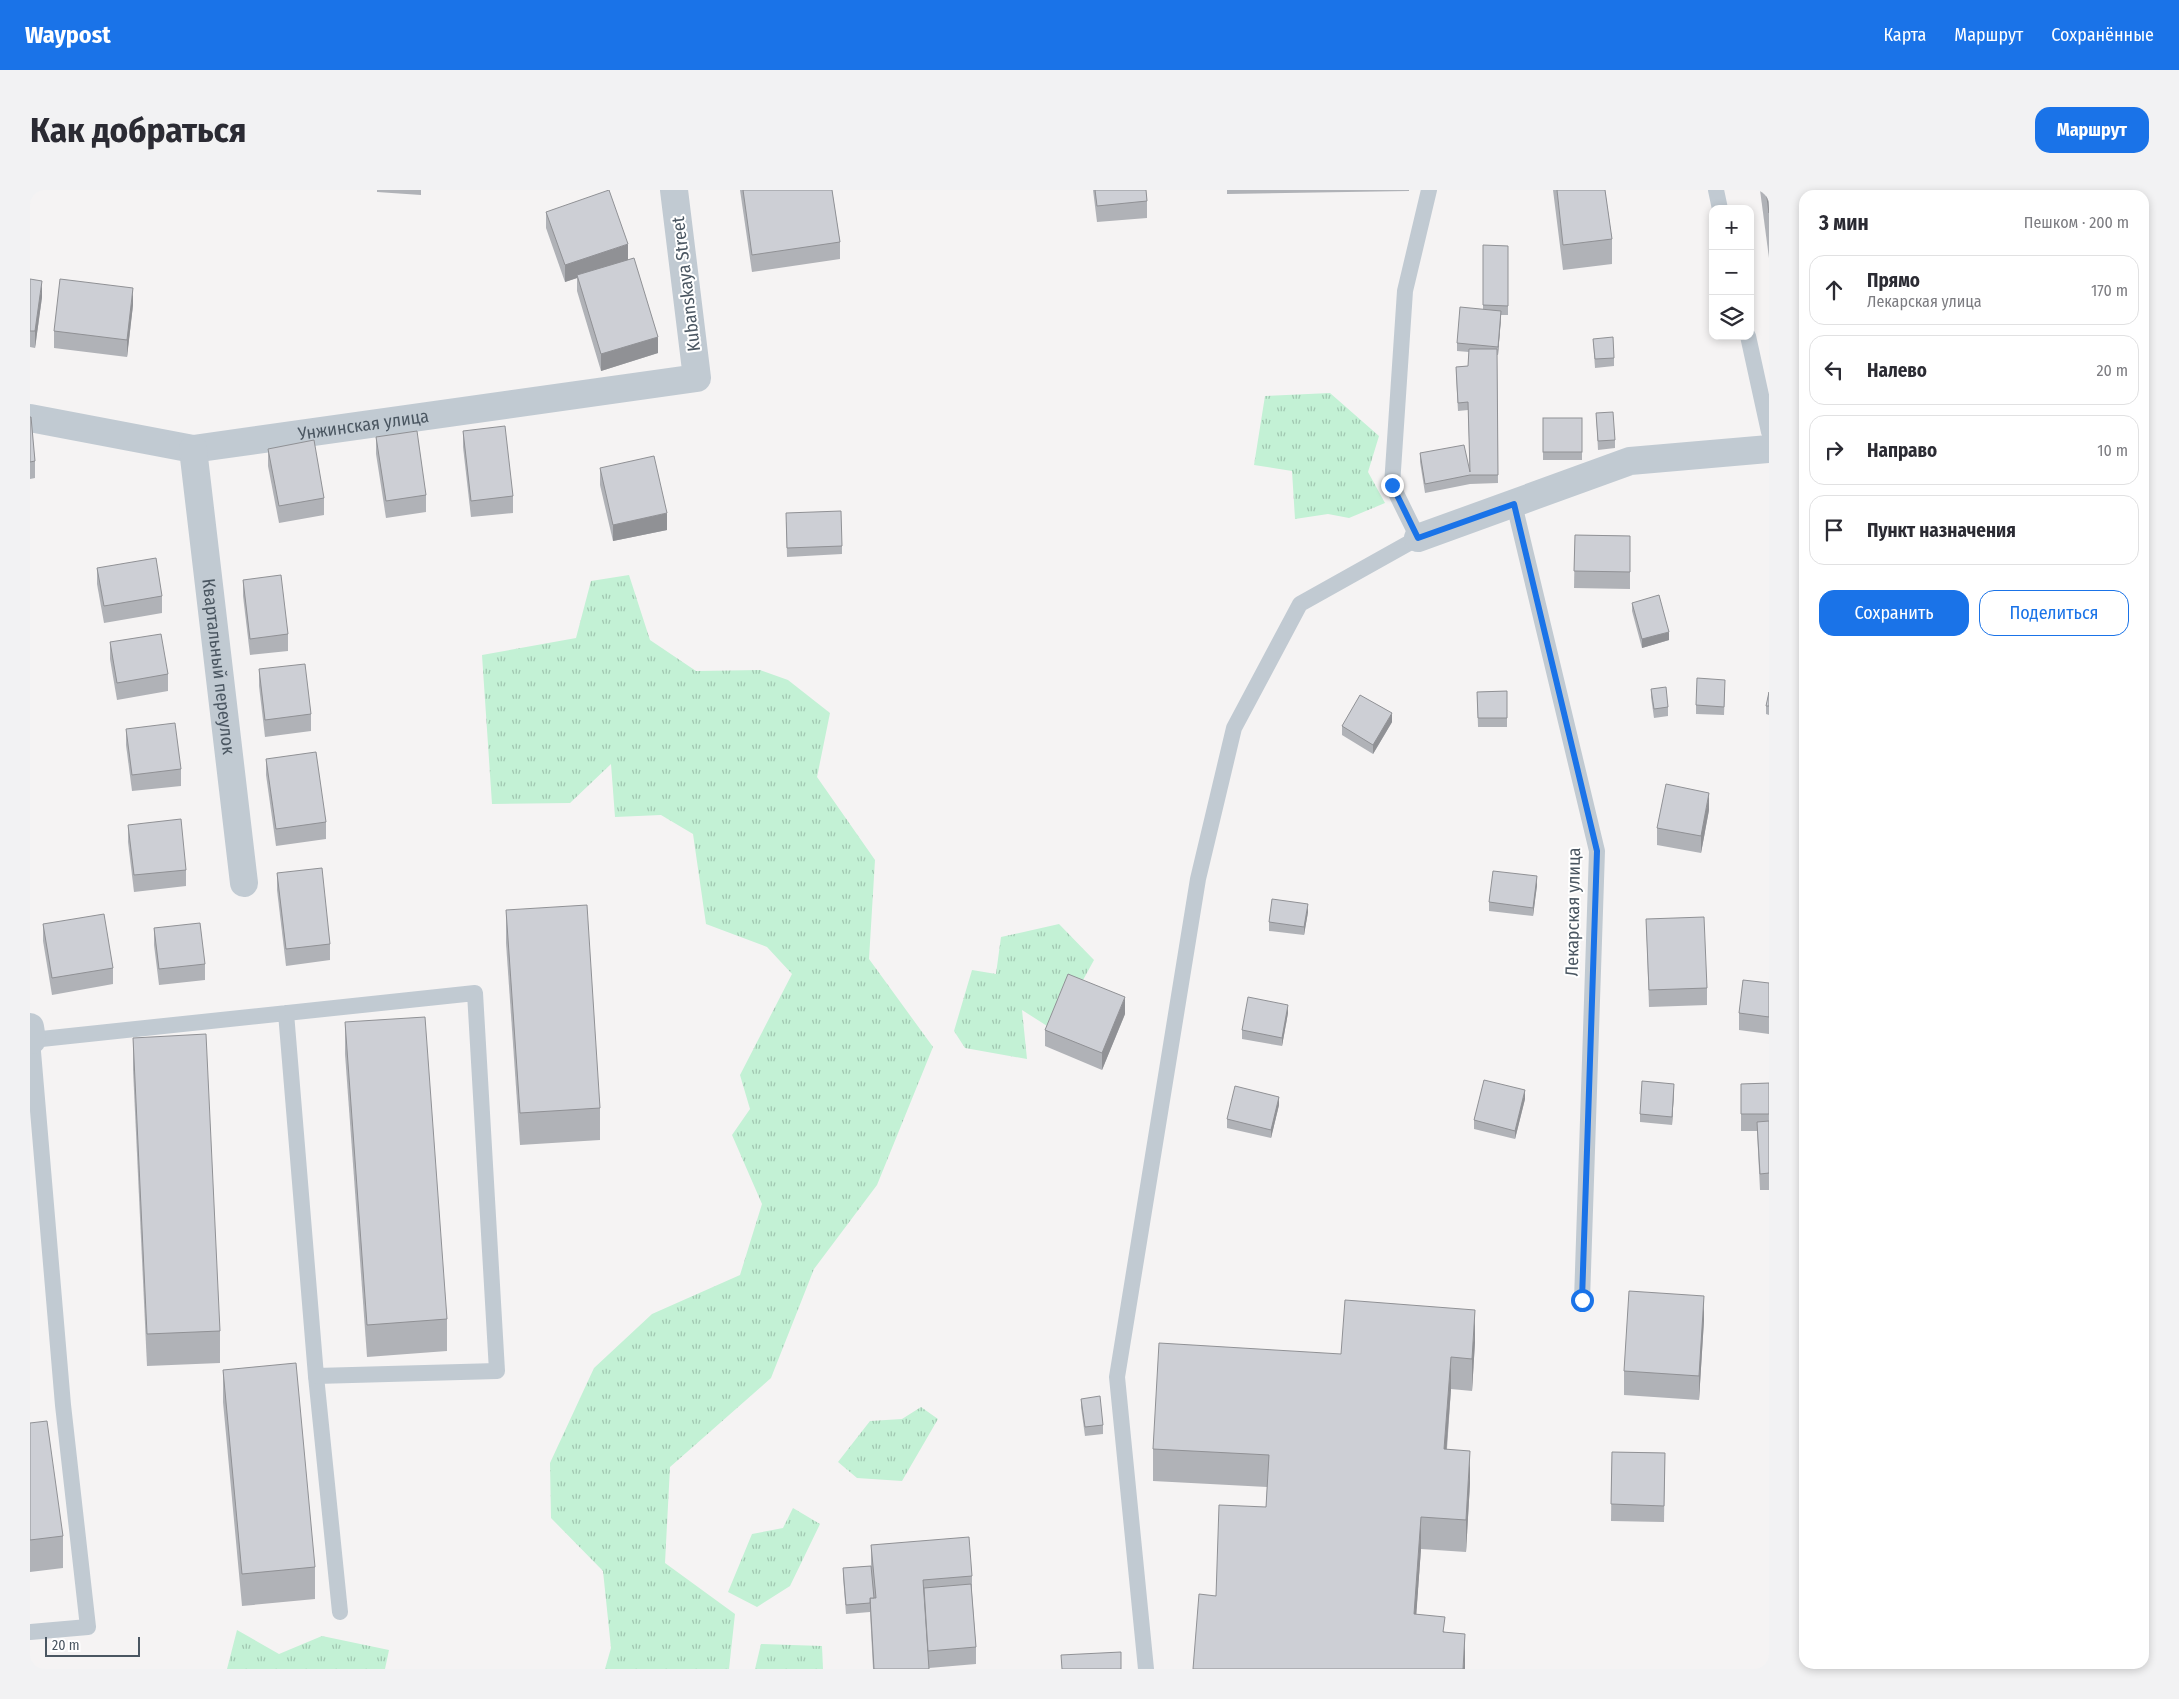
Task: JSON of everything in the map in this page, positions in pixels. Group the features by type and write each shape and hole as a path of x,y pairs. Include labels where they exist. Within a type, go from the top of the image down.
{"street":[{"name":"Kubanskaya Street","path":"674,190 697,378"},
{"name":"Унжинская улица","path":"30,418 193,449 697,378"},
{"name":"Квартальный переулок","path":"193,449 244,883"},
{"path":"1418,538 1630,461 1769,449"}],"lane":[{"path":"1146,1669 1117,1377 1198,879 1234,728 1300,604 1418,538 1392,485 1405,291 1430,190"},
{"path":"1716,190 1719,205"},
{"path":"1749,340 1769,432"},
{"name":"Лекарская улица","path":"1514,504 1597,851 1582,1300"},
{"path":"30,1632 88,1627 63,1405 31,1036 286,1013 475,993 497,1371 316,1376"},
{"path":"286,1013 316,1376 340,1612"}],"green space":[{"path":"1330,393 1379,436 1368,472 1385,503 1349,518 1328,514 1295,519 1292,471 1254,465 1265,396"},
{"path":"629,575 650,640 696,671 760,670 788,680 830,713 817,777 875,860 869,959 933,1047 877,1185 814,1269 771,1378 670,1467 665,1563 735,1614 729,1669 605,1669 611,1648 603,1571 551,1518 550,1463 594,1368 652,1314 740,1275 762,1204 732,1135 750,1109 740,1075 792,974 767,947 706,924 693,834 661,815 615,817 611,764 570,803 492,804 482,655 576,638 591,581"},
{"path":"1059,924 1094,960 1055,1031 1022,1010 1027,1059 965,1048 954,1031 972,970 996,974 1001,937"},
{"path":"921,1407 938,1419 902,1481 857,1478 838,1462 870,1421 902,1419"},
{"path":"793,1508 820,1524 790,1586 757,1607 728,1592 752,1534 783,1528"},
{"path":"237,1630 279,1654 322,1636 389,1650 385,1669 227,1669"},
{"path":"761,1644 822,1646 823,1669 755,1669"}],"building":[{"path":"609,190 628,244 565,265 546,212"},
{"path":"743,190 832,190 840,242 752,255"},
{"path":"1095,190 1146,190 1147,201 1097,206"},
{"path":"1557,190 1605,190 1612,239 1563,245"},
{"path":"1766,190 1769,190 1769,213"},
{"path":"1483,245 1508,246 1508,306 1483,305"},
{"path":"634,258 658,337 601,354 577,275"},
{"path":"30,279 42,281 35,331 30,331"},
{"path":"60,279 133,288 127,340 54,331"},
{"path":"1460,307 1501,311 1498,347 1457,343"},
{"path":"1613,337 1614,358 1595,359 1593,339"},
{"path":"1469,349 1497,349 1498,475 1470,475 1425,484 1420,453 1464,445 1470,472 1468,402 1458,403 1456,367 1468,366"},
{"path":"1613,412 1615,440 1598,441 1596,413"},
{"path":"30,417 35,461 30,462"},
{"path":"1543,418 1582,418 1582,452 1543,452"},
{"path":"505,426 513,496 471,501 463,431"},
{"path":"417,431 426,495 386,501 376,437"},
{"path":"314,440 324,498 279,506 268,449"},
{"path":"654,456 667,513 613,525 600,468"},
{"path":"841,511 842,546 787,548 786,513"},
{"path":"1575,535 1630,536 1630,572 1574,571"},
{"path":"156,558 162,596 104,606 97,568"},
{"path":"281,575 288,634 250,639 243,580"},
{"path":"1659,595 1669,632 1642,639 1632,603"},
{"path":"161,634 168,674 117,683 110,642"},
{"path":"305,664 311,714 265,720 259,669"},
{"path":"1697,678 1725,680 1724,707 1696,705"},
{"path":"1666,687 1668,707 1654,709 1651,689"},
{"path":"1507,691 1507,718 1478,718 1477,692"},
{"path":"1769,692 1769,706 1766,706"},
{"path":"1360,695 1392,713 1373,745 1342,726"},
{"path":"175,723 181,769 132,775 126,729"},
{"path":"316,752 326,822 276,829 266,759"},
{"path":"1666,784 1709,793 1701,836 1657,828"},
{"path":"181,819 186,870 134,875 128,825"},
{"path":"322,868 330,944 286,949 277,873"},
{"path":"1493,871 1537,876 1533,908 1489,902"},
{"path":"1272,899 1308,904 1304,927 1269,922"},
{"path":"587,905 600,1108 520,1113 506,910"},
{"path":"104,914 113,968 52,978 43,924"},
{"path":"1704,917 1707,988 1649,990 1646,919"},
{"path":"200,923 205,964 159,969 154,928"},
{"path":"1068,974 1125,997 1102,1053 1045,1030"},
{"path":"1743,980 1769,983 1769,1017 1739,1013"},
{"path":"1248,997 1288,1005 1282,1038 1242,1030"},
{"path":"425,1017 447,1319 367,1325 345,1022"},
{"path":"206,1034 220,1331 147,1334 133,1038"},
{"path":"1484,1080 1525,1090 1515,1131 1474,1120"},
{"path":"1642,1081 1674,1084 1672,1117 1640,1114"},
{"path":"1769,1083 1769,1114 1741,1114 1741,1084"},
{"path":"1235,1086 1279,1097 1271,1130 1227,1119"},
{"path":"1769,1121 1769,1173 1760,1174 1757,1122"},
{"path":"1629,1291 1704,1296 1699,1376 1624,1371"},
{"path":"1345,1300 1475,1310 1472,1359 1451,1357 1444,1449 1470,1451 1466,1520 1421,1517 1414,1614 1445,1617 1443,1632 1465,1634 1463,1669 1193,1669 1199,1594 1216,1596 1219,1505 1266,1507 1269,1455 1153,1449 1159,1343 1341,1354"},
{"path":"296,1363 315,1567 242,1574 223,1370"},
{"path":"1100,1396 1103,1425 1085,1427 1081,1399"},
{"path":"47,1421 63,1536 30,1540 30,1423"},
{"path":"1612,1452 1665,1453 1664,1506 1611,1504"},
{"path":"969,1537 972,1576 923,1580 929,1669 874,1669 870,1598 876,1598 871,1545"},
{"path":"871,1566 874,1598 870,1598 870,1603 846,1605 843,1568"},
{"path":"971,1584 976,1647 928,1651 924,1588"},
{"path":"1121,1652 1121,1669 1062,1669 1061,1655"}],"route":[{"path":"1392,485 1418,538 1514,504 1597,851 1582,1300"}]}
